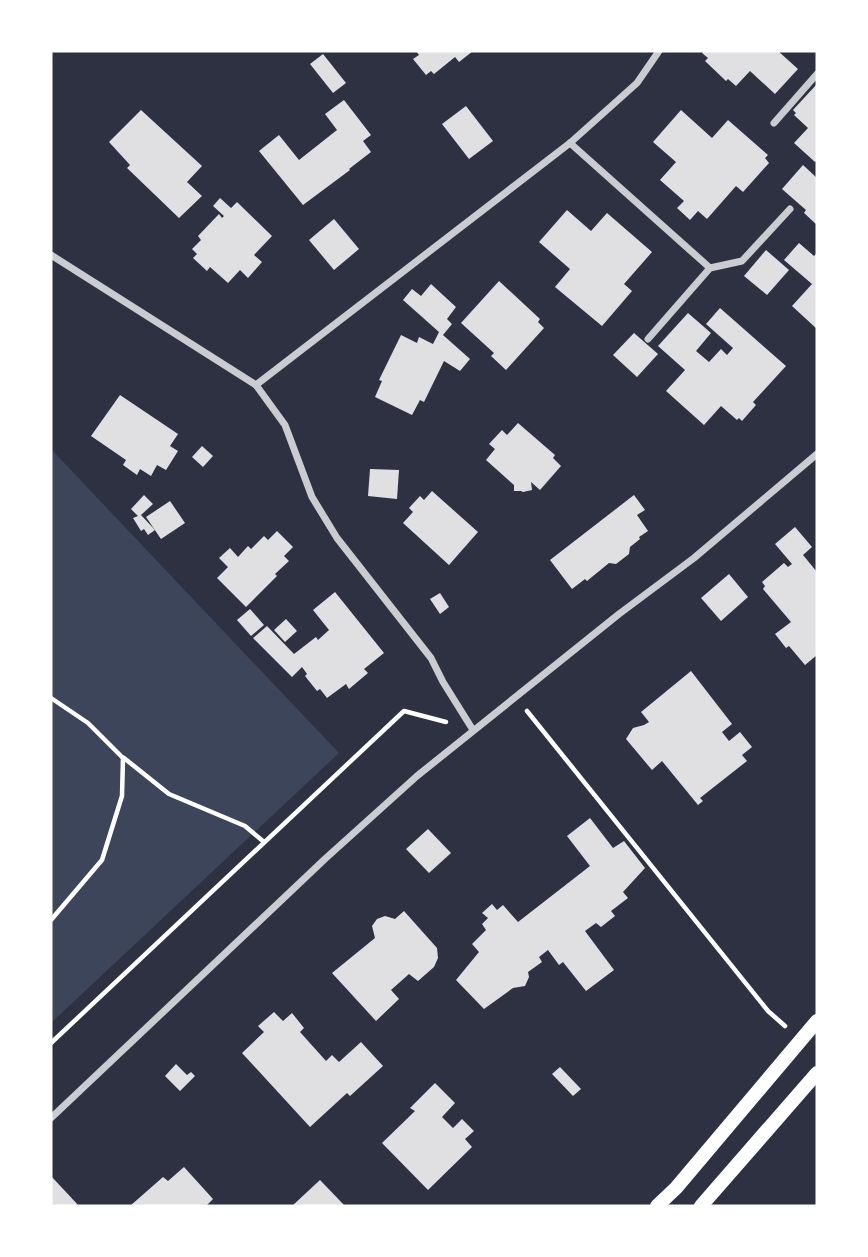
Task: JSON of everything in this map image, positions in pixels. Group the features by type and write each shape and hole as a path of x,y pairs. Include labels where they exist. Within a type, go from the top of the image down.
{"main road":[{"path":"657,1206 676,1188 817,1021"},
{"path":"701,1206 817,1073"}],"street":[{"path":"256,385 570,143 637,83 659,51"},
{"path":"774,123 817,74"},
{"path":"570,143 710,268"},
{"path":"648,339 710,268 742,261 790,209"},
{"path":"51,255 256,385 285,425 312,497 337,538 431,658 473,730"},
{"path":"51,1118 326,858 417,776 618,614 694,558 817,454"}],"path":[{"path":"516,696 768,1011 801,1040"},
{"path":"51,698 88,723 123,758 169,794 245,826 264,842"},
{"path":"51,1043 404,711 473,730"},
{"path":"51,920 102,860 122,796 123,758"}],"shaded area":[{"path":"51,449 339,753 51,1023"}],"building":[{"path":"416,51 473,51 459,62 455,57 434,74 431,71 426,75 413,59 419,55"},
{"path":"778,51 798,69 775,94 750,71 736,86 728,79 726,81 705,61 708,58 702,53"},
{"path":"323,54 346,83 333,93 310,64"},
{"path":"816,85 815,162 794,143 808,128 794,115 796,113 793,110"},
{"path":"344,100 371,135 363,141 371,152 303,205 259,151 279,135 299,160 337,130 325,114"},
{"path":"466,106 493,141 469,159 442,124"},
{"path":"141,110 202,166 187,182 202,196 179,218 127,168 130,165 109,142"},
{"path":"681,110 712,138 728,120 768,155 765,158 769,163 743,192 736,186 707,219 698,211 690,220 677,208 684,201 660,180 676,162 653,142"},
{"path":"803,165 817,178 817,225 804,213 806,210 782,189"},
{"path":"220,198 231,208 237,202 272,236 254,255 262,262 248,278 240,270 228,283 210,267 207,271 193,258 197,254 192,249 201,240 198,236 219,214 222,218 224,216 213,206"},
{"path":"567,210 591,231 607,213 652,252 624,284 632,291 602,326 555,287 570,269 539,242"},
{"path":"334,219 359,249 334,270 309,240"},
{"path":"799,243 814,256 817,253 817,329 792,306 812,284 784,260"},
{"path":"766,250 789,270 767,295 744,276"},
{"path":"499,281 540,319 538,322 544,328 506,370 491,356 494,353 461,323"},
{"path":"431,284 456,307 447,319 452,324 443,335 470,359 460,371 444,361 424,402 420,400 412,415 375,397 382,381 379,380 401,335 417,343 419,337 433,344 439,332 403,300 412,289 421,296"},
{"path":"720,308 786,366 753,402 756,405 742,421 721,406 704,425 666,391 685,370 658,346 688,313 711,333 696,351 709,362 721,349 727,355 733,348 706,324"},
{"path":"634,333 658,354 637,377 613,355"},
{"path":"120,395 178,434 170,446 178,451 166,470 157,465 151,476 140,469 137,475 123,465 126,460 91,436"},
{"path":"518,423 555,455 553,458 561,466 540,490 531,482 532,490 514,491 514,485 486,460 495,449 489,444 502,430 507,435"},
{"path":"202,446 213,456 203,467 192,457"},
{"path":"370,469 399,470 397,499 368,496"},
{"path":"432,491 478,532 449,565 403,523 413,512 409,508 420,496 424,500"},
{"path":"144,495 153,504 141,515 155,530 148,535 144,529 141,531 133,518 138,516 131,509"},
{"path":"634,495 645,510 637,515 648,531 630,547 629,554 616,564 609,563 572,589 550,560"},
{"path":"170,501 185,523 161,539 146,517"},
{"path":"795,527 812,547 803,555 817,572 817,655 805,665 775,634 791,622 763,589 765,586 762,582 784,563 788,567 792,564 775,544"},
{"path":"277,531 293,547 284,556 289,561 246,607 217,578 228,567 219,558 230,548 238,557 248,546 251,549 264,536 268,540"},
{"path":"729,574 748,597 721,621 701,598"},
{"path":"335,592 384,653 364,669 368,673 349,689 346,684 327,698 320,689 317,691 305,676 307,674 302,667 292,677 253,638 267,626 294,654 329,630 313,610"},
{"path":"440,593 449,607 440,614 430,599"},
{"path":"250,609 264,625 251,636 237,620"},
{"path":"286,619 297,631 285,642 274,630"},
{"path":"691,671 732,724 722,732 729,741 740,732 752,747 742,755 747,761 700,798 703,801 698,805 662,761 652,770 626,739 633,728 649,722 641,712"},
{"path":"590,818 613,848 624,841 645,868 623,892 628,898 611,911 615,916 601,927 596,923 585,931 614,970 586,991 563,962 559,965 548,950 539,957 542,962 528,972 525,986 513,988 484,1009 456,980 479,952 472,944 486,930 482,924 488,918 482,913 492,904 497,910 503,905 518,922 590,866 567,836"},
{"path":"428,829 451,853 429,873 406,849"},
{"path":"404,911 437,948 438,958 434,967 418,981 409,974 391,990 399,999 376,1021 332,973 375,938 372,926 377,919 385,916 395,919"},
{"path":"274,1012 283,1021 292,1013 304,1028 300,1032 326,1061 332,1055 339,1062 361,1042 383,1066 350,1096 347,1093 310,1127 242,1053 264,1032 258,1026"},
{"path":"176,1064 187,1075 191,1072 195,1076 180,1091 165,1076"},
{"path":"560,1067 581,1089 573,1096 552,1074"},
{"path":"435,1083 455,1103 442,1117 453,1128 462,1119 474,1131 465,1139 472,1147 428,1190 382,1143 415,1111 410,1108"},
{"path":"184,1167 213,1199 206,1206 130,1206 163,1177 168,1181"},
{"path":"51,1176 79,1206 51,1206"},
{"path":"320,1180 345,1206 292,1206"}]}
